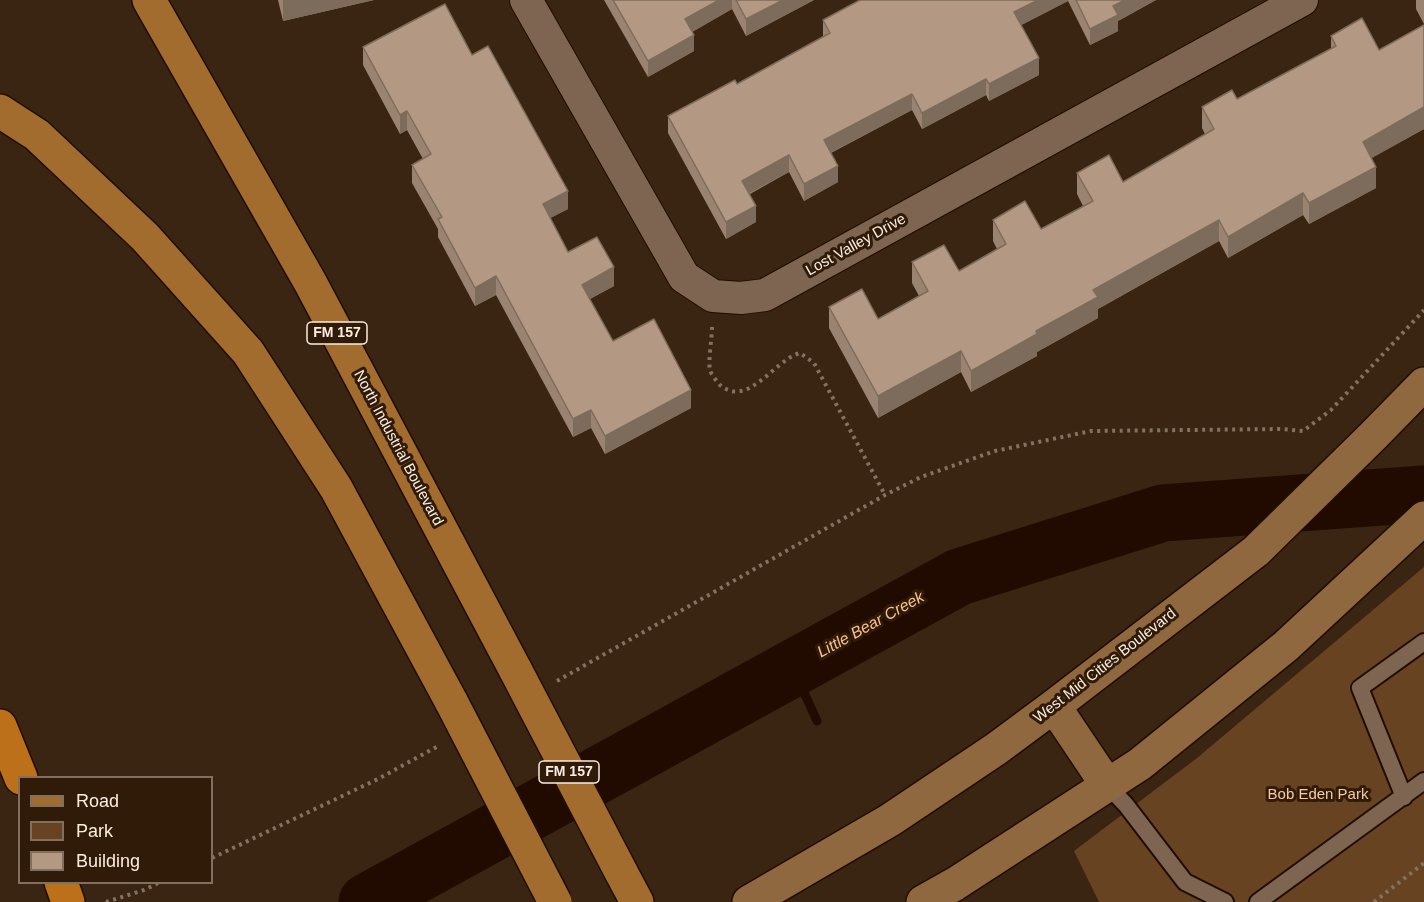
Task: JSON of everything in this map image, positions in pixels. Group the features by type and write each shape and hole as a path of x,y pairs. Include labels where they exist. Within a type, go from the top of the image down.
{"highway":[{"path":"0,726 21,776"},
{"path":"63,884 68,902"}],"main road":[{"name":"North Industrial Boulevard","path":"149,0 310,282 638,902"},
{"path":"0,111 37,135 145,237 248,352 336,488 452,703 555,902"},
{"name":"West Mid Cities Boulevard","path":"749,902 890,820 996,749 1054,706 1256,550 1424,384"},
{"path":"923,902 955,884 1140,764 1286,646 1418,524"},
{"path":"1054,706 1107,785"}],"street":[{"name":"Lost Valley Drive","path":"526,0 684,277 713,296 741,298 765,295 1302,0"}],"lane":[{"path":"1404,797 1360,688 1424,642"},
{"path":"1258,902 1424,781"},
{"path":"1107,785 1126,805 1185,882 1225,902"}],"path":[{"path":"713,296 710,371 718,383 728,391 738,392 751,387 793,354 800,352 814,363 885,495"},
{"path":"552,684 885,495 921,477 994,452 1091,430 1282,429 1303,431 1331,410 1424,310"},
{"path":"213,858 378,779 449,740"},
{"path":"1374,902 1424,863"},
{"path":"106,902 156,884"}],"green space":[{"name":"Bob Eden Park","path":"1424,567 1424,902 1099,902 1074,851 1197,758"}],"building":[{"path":"613,0 719,0 685,19 694,35 648,61"},
{"path":"736,0 783,0 746,19"},
{"path":"860,0 1038,0 1014,12 1039,58 989,84 986,79 922,113 912,94 824,140 838,166 804,184 789,155 742,181 756,206 726,222 668,116 735,80 737,84 830,33 823,20"},
{"path":"1076,0 1125,0 1113,6 1118,15 1090,29"},
{"path":"445,4 472,55 488,46 568,191 543,204 568,252 597,237 614,267 582,285 613,341 654,319 691,390 605,436 591,410 573,419 496,276 475,288 438,219 442,217 412,165 431,154 407,111 400,115 363,47"},
{"path":"1362,18 1379,50 1424,25 1424,107 1363,142 1376,167 1309,203 1303,193 1228,237 1219,220 1093,290 1098,297 1036,331 1037,334 971,371 961,351 878,396 829,307 862,289 878,319 928,291 912,262 944,245 959,271 1006,244 993,220 1025,201 1041,229 1093,201 1077,173 1109,155 1123,182 1214,129 1202,107 1232,90 1237,99 1336,46 1331,36"}],"waterway":[{"name":"Little Bear Creek","path":"367,902 959,577 1163,513 1424,494"},
{"path":"793,668 817,721"}]}
